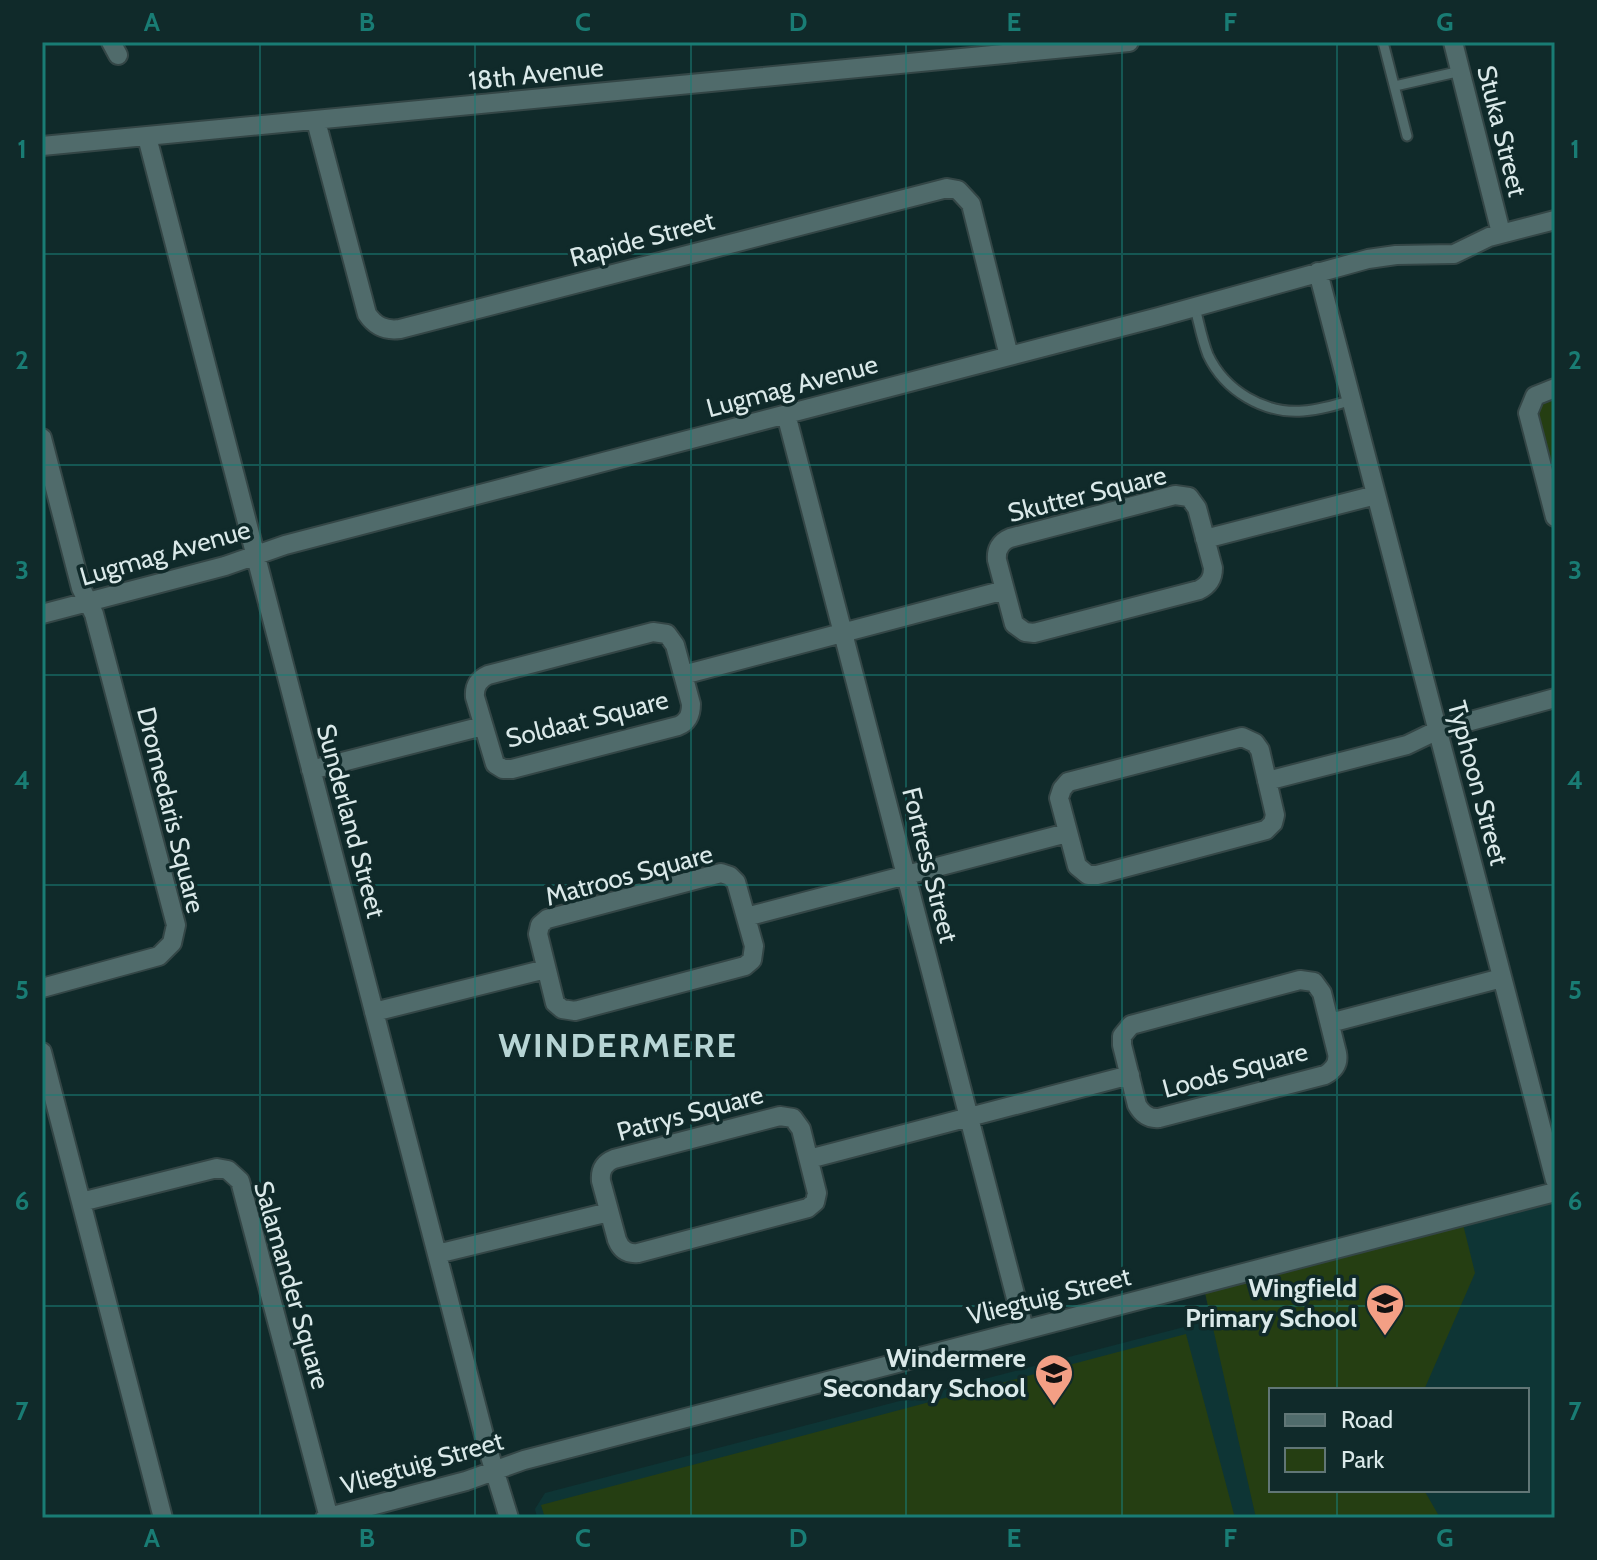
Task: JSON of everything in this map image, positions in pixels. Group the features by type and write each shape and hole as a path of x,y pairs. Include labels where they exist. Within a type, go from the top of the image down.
{"street":[{"name":"18th Avenue","path":"42,146 1129,42"},
{"name":"Stuka Street","path":"1453,42 1501,233"},
{"name":"Rapide Street","path":"316,121 367,314 385,329 400,329 947,188 958,190 971,204 1009,356"},
{"name":"Sunderland Street","path":"147,137 486,1443 509,1518"},
{"name":"Lugmag Avenue","path":"42,614 225,566 285,545 1195,308 1318,272 1396,255 1454,254 1501,233 1555,220"},
{"name":"Typhoon Street","path":"1318,272 1555,1180"},
{"path":"1555,388 1535,396 1528,413 1555,517"},
{"name":"Fortress Street","path":"786,414 1024,1329"},
{"path":"42,438 87,602"},
{"name":"Skutter Square","path":"1180,495 1192,500 1197,508 1213,572 1204,588 1034,633 1025,632 1014,624 1005,590 997,556 999,547 1006,540 1180,495"},
{"path":"1205,539 1376,495"},
{"path":"843,632 1005,590"},
{"name":"Dromedaris Square","path":"42,988 159,956 175,936 176,925 94,614 87,602"},
{"name":"Soldaat Square","path":"658,631 671,637 675,645 691,709 689,718 682,724 512,769 503,769 492,761 483,726 475,692 477,683 484,677 658,631"},
{"name":"Soldaat Square","path":"683,675 843,632"},
{"path":"1267,781 1407,745 1438,730 1555,698"},
{"name":"Soldaat Square","path":"311,770 483,726"},
{"path":"1242,737 1255,743 1275,815 1273,823 1266,830 1092,875 1080,870 1067,833 1059,798 1068,782 1242,737"},
{"path":"746,917 1067,833"},
{"name":"Matroos Square","path":"716,874 730,876 738,887 746,917 754,951 749,963 741,968 571,1011 555,1003 538,934 540,925 547,919 716,874"},
{"path":"374,1012 546,969"},
{"name":"Loods Square","path":"1330,1023 1502,978"},
{"name":"Loods Square","path":"1305,980 1314,982 1320,989 1330,1023 1338,1057 1336,1066 1325,1075 1155,1118 1139,1109 1122,1036 1131,1025 1305,980"},
{"path":"42,1052 163,1518"},
{"name":"Loods Square","path":"968,1117 1130,1075"},
{"name":"Patrys Square","path":"784,1115 799,1124 817,1193 815,1202 808,1208 634,1253 625,1251 618,1244 609,1212 601,1176 603,1167 614,1159 784,1115"},
{"path":"809,1159 968,1117"},
{"name":"Salamander Square","path":"81,1202 205,1169 228,1170 240,1181 327,1518"},
{"name":"Vliegtuig Street","path":"327,1518 466,1481 524,1460 1555,1192"},
{"path":"437,1254 609,1212"}],"lane":[{"path":"1383,42 1407,136"},
{"path":"1395,86 1461,71"},
{"path":"1195,308 1204,342 1217,370 1228,383 1253,401 1293,412 1352,400"}],"shaded area":[{"path":"1555,1192 1555,1518 537,1518 535,1509 545,1493 1211,1320 1203,1284"}],"green space":[{"path":"1555,394 1555,492 1535,416 1537,404"},
{"name":"Wingfield Primary School","path":"1461,1216 1475,1273 1425,1388 1269,1388 1269,1492 1425,1492 1443,1518 1256,1518 1203,1284"},
{"name":"Windermere Secondary School","path":"1186,1334 1235,1518 545,1518 541,1505"}],"place":[{"name":"Wingfield Primary School","path":"1385,1337"},
{"name":"Windermere Secondary School","path":"1054,1407"}],"district":[{"name":"WINDERMERE","path":"618,1045"}]}
